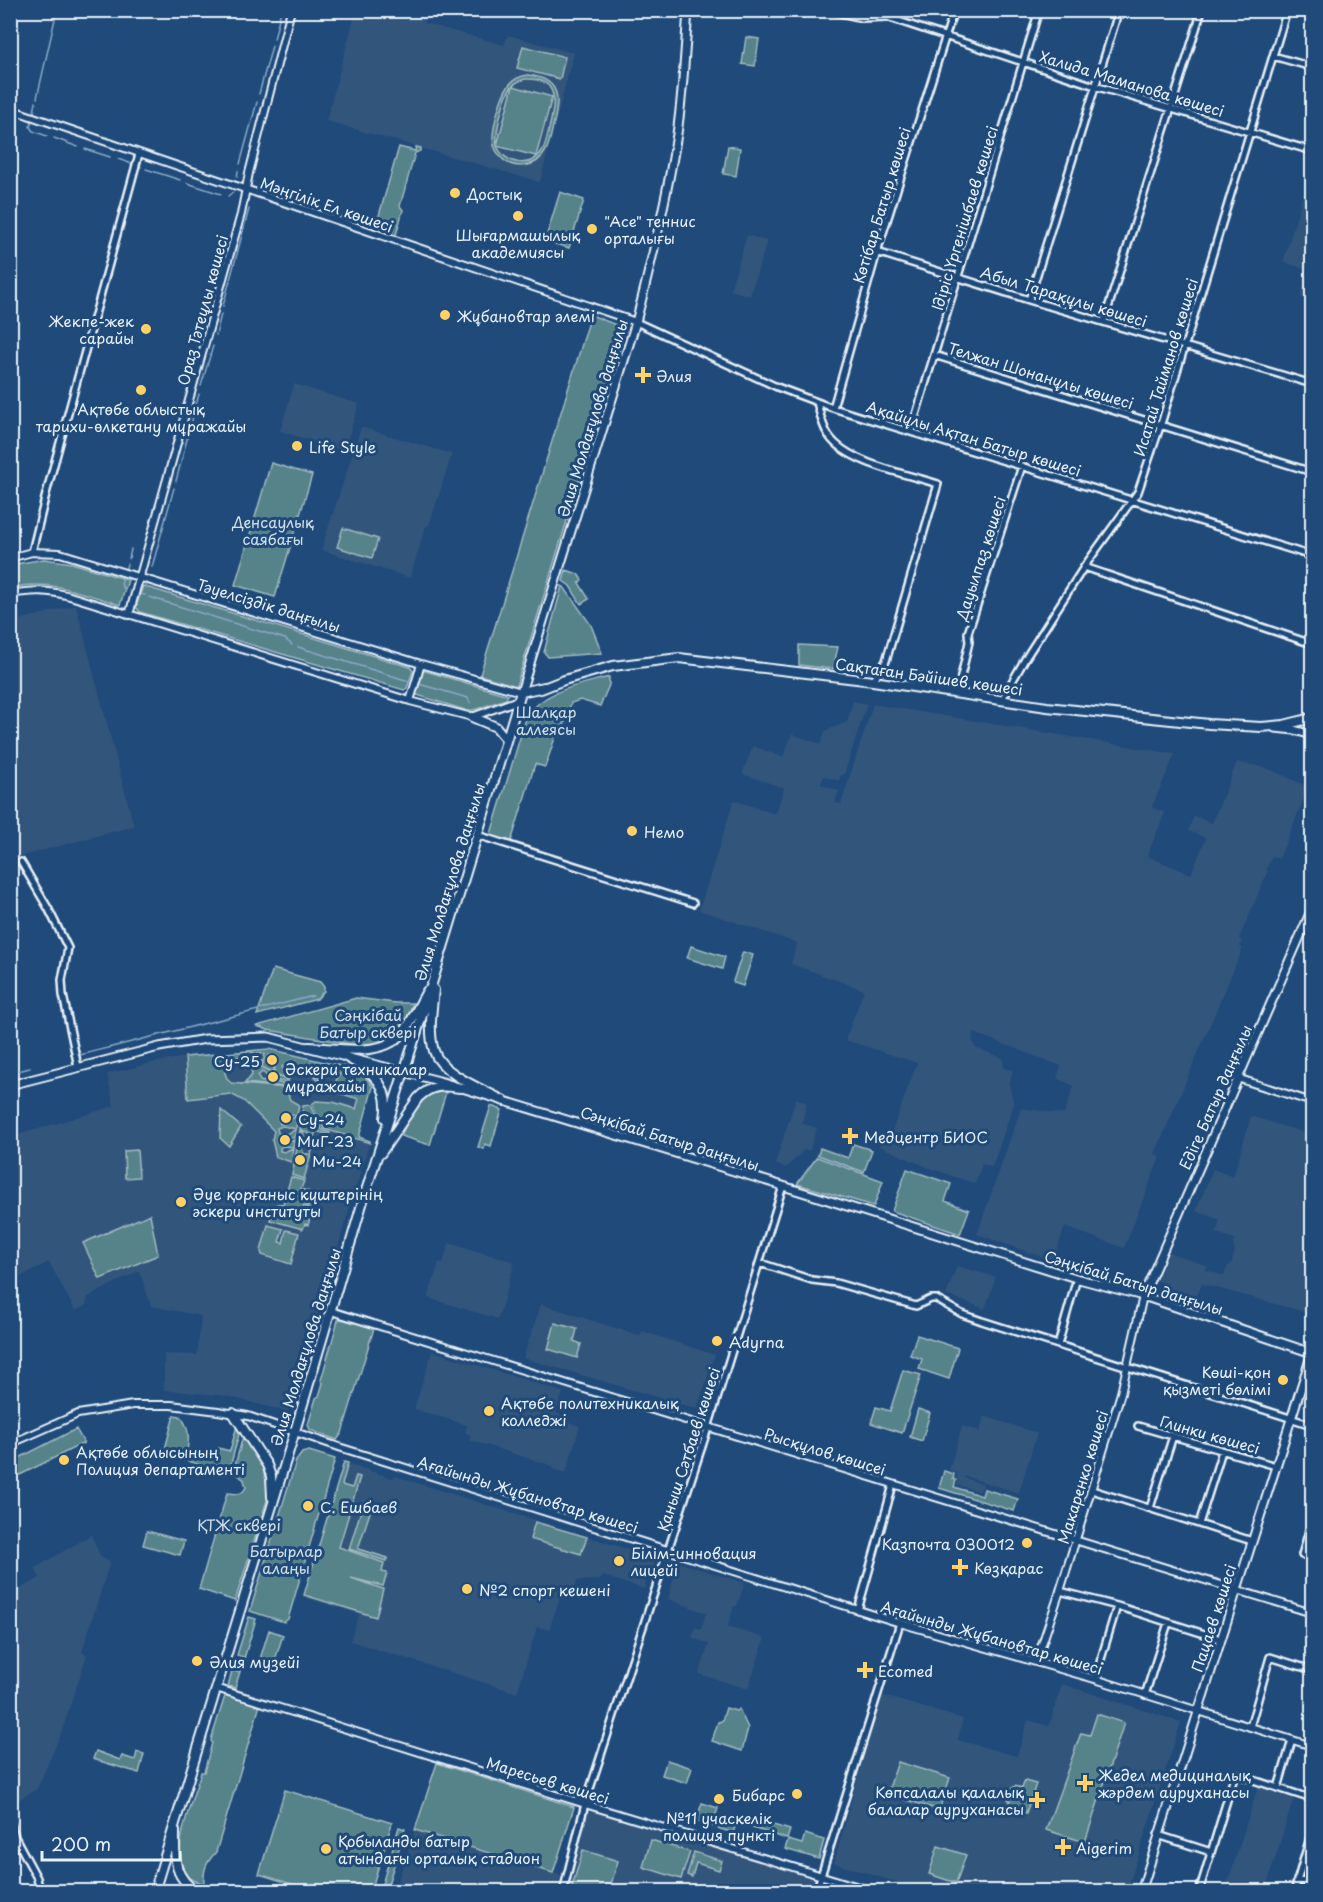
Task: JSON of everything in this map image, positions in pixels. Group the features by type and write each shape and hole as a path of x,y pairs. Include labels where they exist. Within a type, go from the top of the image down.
{"main road":[{"name":"Әлия Молдағұлова даңғылы","path":"156,1891 375,1162 636,322 665,203 677,133 688,10"},
{"name":"Сақтаған Бәйішев көшесі","path":"519,696 613,666 680,658 873,681 1107,714 1209,724 1261,727 1284,725 1312,718"},
{"path":"472,717 496,727 506,739"},
{"path":"1261,727 1294,730 1312,735"},
{"name":"Едіге Батыр даңғылы","path":"1143,1296 1312,909"},
{"path":"309,1047 368,1049 397,1039 406,1029 434,976"},
{"path":"434,976 431,1028 436,1058 448,1070 504,1101"},
{"name":"Сәңкібай Батыр даңғылы","path":"10,1085 159,1047 206,1039 268,1037 404,1072 504,1101 1077,1278 1143,1296 1312,1353"},
{"path":"346,1057 366,1068 381,1085 386,1104 380,1146"},
{"path":"375,1162 425,1091 441,1085 460,1088"},
{"name":"Пацаев көшесі","path":"1141,1892 1312,1353"},
{"path":"233,1413 267,1465 272,1501"},
{"path":"175,1823 178,1872 183,1881 197,1892"}],"street":[{"name":"Ораз Тәтеұлы көшесі","path":"129,615 241,214 291,10"},
{"name":"Халида Маманова көшесі","path":"827,10 862,18 887,17 1095,86 1312,152"},
{"name":"Көтібар Батыр көшесі","path":"833,408 877,252 954,10"},
{"name":"Ідіріс Үргенішбаев көшесі","path":"911,431 1039,10"},
{"path":"1029,300 1119,10"},
{"path":"1104,321 1203,10"},
{"name":"Исатай Тайманов көшесі","path":"1001,700 1084,567 1138,492 1161,424 1287,10"},
{"path":"1273,56 1312,67"},
{"name":"Мәңгілік Ел көшесі","path":"10,109 636,322"},
{"path":"32,552 139,154"},
{"name":"Абыл Тарақұлы көшесі","path":"877,252 1312,384"},
{"name":"Ақайұлы Ақтан Батыр көшесі","path":"636,322 777,387 833,408 1312,556"},
{"name":"Телжан Шонанұлы көшесі","path":"934,355 1312,472"},
{"path":"817,402 825,429 844,451 860,459 938,483 886,661 873,681"},
{"name":"Дауылпаз көшесі","path":"957,694 969,633 1022,466"},
{"name":"Тәуелсіздік даңғылы","path":"10,558 32,552 60,553 519,696"},
{"path":"1084,567 1312,644"},
{"path":"10,594 45,590 70,596 410,701 472,717 519,696"},
{"path":"410,701 421,664"},
{"path":"477,836 693,903"},
{"path":"21,862 68,948 62,980 63,995 78,1067"},
{"path":"1237,1078 1312,1102"},
{"name":"Қаныш Сәтбаев көшесі","path":"563,1892 585,1804 708,1428 783,1186"},
{"path":"759,1263 812,1280 836,1283 916,1306 936,1299 972,1318 1312,1425"},
{"path":"1058,1345 1077,1278"},
{"name":"Макаренко көшесі","path":"1036,1662 1092,1490 1128,1366 1143,1296"},
{"name":"Рысқұлов көшсеі","path":"331,1311 1312,1613"},
{"name":"Ағайынды Жұбановтар көшесі","path":"12,1443 78,1414 134,1405 171,1405 233,1413 900,1623 1095,1679 1312,1746"},
{"name":"Глинки көшесі","path":"1138,1426 1276,1466"},
{"path":"10,1435 12,1443"},
{"path":"1150,1509 1173,1436"},
{"path":"1199,1524 1222,1450"},
{"path":"858,1610 893,1485"},
{"path":"1092,1490 1252,1541"},
{"path":"1312,1520 1302,1555 1312,1558"},
{"path":"1060,1591 1117,1606 1220,1639"},
{"path":"1095,1679 1117,1606"},
{"path":"816,1892 900,1623"},
{"path":"1145,1695 1168,1623"},
{"path":"1250,1727 1270,1657 1312,1670"},
{"name":"Маресьев көшесі","path":"216,1688 875,1892"},
{"path":"1278,1788 1293,1740"},
{"path":"1199,1892 1235,1774 1312,1799"},
{"path":"10,1819 15,1837 37,1878 40,1892"},
{"path":"1294,1892 1312,1832"},
{"path":"1158,1835 1211,1852"},
{"path":"1297,1880 1312,1884"}],"shaded area":[{"path":"356,11 427,11 424,23 504,45 508,35 574,53 540,182 326,121"},
{"path":"1312,164 1312,301 1300,297 1308,270 1283,262"},
{"path":"747,235 767,241 750,296 730,290"},
{"path":"294,384 359,404 344,451 280,431"},
{"path":"361,427 452,454 410,578 321,550"},
{"path":"76,605 134,826 11,859 11,622"},
{"path":"853,701 867,704 844,775 841,775 839,781 824,776 821,784 839,791 835,803 841,804 873,704 1175,754 1152,807 1165,813 1147,856 1191,874 1206,838 1188,831 1194,816 1212,823 1237,762 1267,768 1309,787 1279,859 1272,856 1266,870 1268,871 1239,939 1242,941 1240,947 1243,948 1155,1154 1160,1157 1124,1248 1065,1227 1053,1261 977,1234 1021,1108 1064,1114 1074,1086 1057,1078 1061,1066 974,1033 972,1039 976,1048 1003,1058 1004,1068 1013,1070 1009,1085 1014,1104 992,1167 982,1164 975,1184 927,1167 879,1146 882,1132 891,1134 917,1063 845,1040 864,990 791,964 797,943 699,910 734,800 775,814 784,788 742,774 753,746 783,757 792,734 821,744 825,731 847,722"},
{"name":"Әуе қорғаныс күштерінің әскери институты","path":"269,1049 361,1071 373,1087 359,1137 370,1141 288,1412 226,1396 164,1390 164,1354 197,1355 201,1316 151,1306 139,1271 88,1297 86,1306 75,1311 49,1262 11,1282 11,1137 114,1106 107,1074 185,1057"},
{"path":"796,1098 807,1103 802,1123 817,1128 810,1150 804,1150 786,1168 775,1164"},
{"path":"1251,1116 1312,1135 1312,1314 1202,1284 1197,1296 1194,1295 1190,1307 1160,1297 1165,1284 1157,1281 1169,1252 1207,1266 1206,1270 1224,1276 1227,1267 1231,1264 1235,1239 1216,1233 1220,1220 1196,1211 1213,1169 1233,1177"},
{"path":"449,1243 515,1262 498,1319 428,1298 439,1262 443,1263"},
{"path":"957,1266 996,1277 985,1309 946,1295"},
{"path":"541,1304 640,1336 642,1331 715,1355 697,1409 523,1358"},
{"name":"Ақтөбе политехникалық колледжі","path":"432,1351 563,1392 556,1413 566,1417 565,1421 580,1426 566,1473 553,1469 553,1466 469,1440 471,1435 465,1433 467,1425 414,1409"},
{"path":"984,1416 1037,1433 1019,1493 964,1476 964,1478 983,1484 980,1492 957,1485 957,1473 949,1470 962,1426 980,1431"},
{"path":"344,1462 656,1558 649,1580 647,1579 644,1589 603,1576 600,1580 577,1581 575,1588 564,1586 549,1630 537,1627 517,1693 350,1641 359,1614 303,1597"},
{"path":"91,1535 101,1557 110,1562 82,1652 87,1655 61,1734 37,1789 11,1804 11,1594 40,1578 35,1568"},
{"path":"678,1562 745,1583 737,1606 734,1606 728,1627 765,1638 748,1689 699,1674 709,1644 692,1638 695,1627 701,1629 706,1613 668,1599"},
{"path":"1062,1684 1181,1722 1127,1891 925,1891 834,1863 881,1695 963,1719 958,1740 1017,1756 1028,1720 1049,1726"},
{"path":"1258,1787 1294,1798 1265,1891 1225,1891"},
{"path":"593,1810 816,1879 812,1891 568,1892 587,1814"},
{"path":"415,1830 561,1875 557,1891 394,1892"}],"green space":[{"path":"746,37 759,39 755,66 742,64"},
{"path":"523,46 565,57 560,79 517,68"},
{"path":"528,75 539,77 553,86 556,92 557,108 548,146 541,158 529,165 516,166 504,160 498,153 493,143 493,133 506,89 515,79","holes":["525,79 545,83 553,94 553,111 545,143 542,151 531,161 525,163 512,161 497,146 536,156 552,97 513,86 497,145 500,117 512,86"]},
{"path":"728,146 740,148 736,176 723,174"},
{"path":"399,147 415,151 416,147 421,148 415,153 400,206 403,210 396,235 375,229"},
{"path":"560,192 584,200 569,248 545,241"},
{"path":"591,315 626,329 516,686 480,675"},
{"name":"Денсаулық саябағы","path":"271,463 312,475 275,597 235,585"},
{"path":"343,528 378,539 372,558 337,547"},
{"path":"44,559 72,563 128,580 120,605 53,586 25,585 11,588 11,565"},
{"path":"566,570 578,574 582,580 579,583 589,599 581,604 570,586 563,581"},
{"path":"143,586 410,667 413,671 407,688 404,690 140,612 136,607"},
{"path":"562,586 591,625 602,653 548,657 544,652"},
{"path":"799,645 838,647 833,669 799,665"},
{"path":"422,670 508,695 506,699 468,711 414,694"},
{"name":"Шалқар аллеясы","path":"609,677 609,685 600,706 580,700 571,703 561,736 556,735 545,767 535,764 511,842 490,837 526,718 542,701 552,695 574,686"},
{"path":"691,946 725,957 722,969 687,958"},
{"path":"743,952 753,955 743,986 733,981"},
{"path":"273,969 320,982 324,991 317,999 257,1015"},
{"name":"Сәңкібай Батыр сквері","path":"356,998 413,1003 404,1025 397,1034 377,1045 357,1045 268,1030 257,1026"},
{"path":"269,1049 362,1071 373,1087 359,1137 370,1143 324,1129 312,1104 316,1101 333,1102 356,1109 359,1099 335,1092 320,1084 321,1079 324,1085 334,1084 340,1074 328,1071 318,1080 313,1074 319,1077 323,1065 311,1063 310,1073 297,1073 288,1080 283,1078 294,1068 295,1061 289,1061 282,1067 287,1073 282,1077 274,1073 277,1056 269,1055 266,1061 268,1065 274,1065 273,1073 262,1067 265,1054 258,1053 256,1057 258,1061 263,1061 261,1067 253,1063 254,1053 248,1051"},
{"path":"248,1051 245,1056 247,1059 252,1059 252,1062 240,1057 229,1060 225,1067 226,1076 231,1083 286,1088 290,1100 299,1105 297,1116 283,1114 278,1116 280,1124 297,1117 296,1129 283,1126 277,1128 278,1133 283,1135 296,1130 294,1138 283,1136 280,1139 280,1143 284,1145 294,1140 293,1147 280,1148 280,1151 284,1152 293,1148 291,1162 276,1157 272,1140 274,1131 244,1101 231,1094 188,1099 185,1057"},
{"path":"250,1063 288,1081 287,1083 267,1078 262,1072 258,1076 260,1081 264,1082 266,1079 286,1085 286,1087 244,1083 252,1075"},
{"path":"435,1089 447,1089 430,1145 401,1136 414,1110 422,1099"},
{"path":"310,1105 322,1130 330,1133 329,1135 316,1131 314,1137 300,1129 303,1106"},
{"path":"491,1106 502,1110 491,1146 485,1144 484,1149 478,1147"},
{"path":"221,1110 241,1127 229,1146 220,1138"},
{"path":"300,1130 303,1132 306,1143 313,1141 313,1147 304,1179 292,1175 295,1160 299,1164 304,1161 301,1156 295,1159 298,1142 304,1154 311,1154 311,1148 298,1141"},
{"path":"853,1144 872,1150 864,1172 818,1155 820,1148 848,1158"},
{"path":"137,1150 139,1177 125,1178 124,1151"},
{"path":"817,1157 883,1181 874,1206 797,1184"},
{"path":"907,1169 951,1184 945,1201 969,1210 960,1234 892,1211"},
{"path":"291,1177 304,1181 301,1189 310,1192 306,1207 304,1206 303,1209 307,1210 312,1194 317,1193 308,1225 305,1224 303,1229 270,1220 275,1206 283,1204"},
{"path":"150,1214 158,1255 100,1279 83,1243"},
{"path":"268,1225 283,1229 279,1242 283,1243 286,1230 299,1233 291,1264 262,1255"},
{"path":"338,1320 374,1328 342,1433 337,1440 310,1430 308,1425 323,1383 321,1380"},
{"path":"555,1323 577,1329 574,1341 581,1344 577,1358 548,1349"},
{"path":"917,1335 958,1348 949,1379 919,1369 922,1359 910,1355"},
{"path":"903,1370 921,1375 902,1433 871,1423 876,1407 890,1411"},
{"path":"918,1409 930,1413 922,1441 910,1437"},
{"path":"174,1415 180,1416 187,1428 187,1450 215,1457 218,1448 230,1451 237,1426 241,1427 230,1467 225,1472 170,1456 171,1451 165,1449"},
{"path":"76,1429 84,1443 20,1475 13,1461"},
{"name":"ҚТЖ сквері","path":"243,1436 262,1464 269,1494 235,1601 199,1589 227,1493 241,1493 246,1487 244,1480 234,1469"},
{"name":"Батырлар алаңы","path":"309,1451 335,1459 288,1619 284,1622 250,1611 296,1461 302,1453"},
{"path":"344,1462 348,1463 342,1485 352,1488 356,1476 360,1477 339,1547 384,1563 382,1572 387,1573 383,1586 351,1578 383,1589 376,1617 304,1595"},
{"path":"944,1471 954,1474 953,1479 956,1480 954,1487 982,1496 984,1489 1018,1499 1014,1511 939,1488"},
{"path":"364,1501 373,1503 358,1549 388,1558 386,1561 349,1549"},
{"path":"535,1522 587,1537 581,1554 530,1539"},
{"path":"147,1531 184,1541 180,1555 143,1545"},
{"path":"249,1617 256,1619 235,1688 228,1686 232,1671 238,1672 243,1657 237,1655"},
{"path":"269,1630 283,1635 274,1663 260,1659"},
{"path":"229,1695 260,1705 216,1852 205,1870 204,1884 187,1876 180,1854 181,1840 188,1810 201,1772 204,1772 225,1696"},
{"path":"726,1708 736,1711 739,1709 748,1728 742,1751 712,1741 718,1722 722,1721"},
{"path":"1097,1714 1124,1723 1085,1842 1046,1830 1081,1733 1090,1735"},
{"path":"96,1751 120,1760 122,1756 135,1760 137,1752 144,1754 139,1773 93,1759"},
{"path":"667,1760 692,1768 687,1783 662,1775"},
{"path":"898,1762 950,1778 939,1810 887,1794"},
{"path":"437,1763 574,1807 553,1873 415,1830"},
{"path":"1025,1781 1036,1784 1026,1813 1008,1807 1011,1789 1015,1786 1022,1788"},
{"name":"Қобыланды батыр атындағы орталық стадион","path":"285,1790 392,1823 371,1891 314,1891 259,1874"},
{"path":"702,1803 718,1808 715,1818 736,1824 733,1833 696,1821"},
{"path":"743,1816 790,1830 787,1839 740,1824"},
{"path":"399,1827 405,1829 386,1891 380,1891"},
{"path":"805,1834 824,1840 819,1859 785,1849 788,1840 802,1844"},
{"path":"651,1840 690,1852 681,1879 643,1867"},
{"path":"938,1846 966,1855 956,1883 929,1874"},
{"path":"583,1850 618,1861 609,1891 589,1891 572,1887"},
{"path":"694,1852 722,1861 719,1870 696,1863 692,1877 687,1875"}],"waterway":[{"path":"37,98 57,10"},
{"path":"274,39 281,10"},
{"path":"259,94 272,46"},
{"path":"34,112 36,102"},
{"path":"240,164 257,102"},
{"path":"32,120 30,127 33,131 47,136"},
{"path":"54,138 78,147"},
{"path":"85,149 110,157"},
{"path":"118,159 132,164"},
{"path":"146,169 180,180"},
{"path":"237,177 238,171"},
{"path":"187,183 221,194"},
{"path":"228,196 233,192"},
{"path":"223,306 249,209"},
{"path":"216,335 221,314"},
{"path":"201,386 213,346"},
{"path":"176,481 199,394"},
{"path":"152,567 174,488"},
{"path":"129,559 131,549"},
{"path":"126,568 127,564"},
{"path":"123,579 121,584 124,589"},
{"path":"140,594 145,595"},
{"path":"149,597 285,639 292,645"},
{"path":"298,647 409,681"},
{"path":"419,684 468,698 470,703"},
{"path":"80,1055 313,996"},
{"path":"10,1073 30,1068"}],"place":[{"name":"Достық","path":"455,193"},
{"name":"Шығармашылық академиясы","path":"518,216"},
{"name":"\"Ace\" теннис орталығы","path":"592,229"},
{"name":"Жұбановтар әлемі","path":"445,315"},
{"name":"Жекпе-жек сарайы","path":"146,329"},
{"name":"Әлия","path":"643,375"},
{"name":"Ақтөбе облыстық тарихи-өлкетану мұражайы","path":"141,390"},
{"name":"Life Style","path":"297,446"},
{"name":"Немо","path":"632,831"},
{"name":"Су-25","path":"272,1060"},
{"name":"Әскери техникалар мұражайы","path":"273,1077"},
{"name":"Су-24","path":"286,1118"},
{"name":"Медцентр БИОС","path":"850,1136"},
{"name":"МиГ-23","path":"285,1140"},
{"name":"Ми-24","path":"300,1160"},
{"name":"Әуе қорғаныс күштерінің әскери институты","path":"181,1202"},
{"name":"Adyrna","path":"717,1341"},
{"name":"Көші-қон қызметі бөлімі","path":"1283,1380"},
{"name":"Ақтөбе политехникалық колледжі","path":"489,1411"},
{"name":"Ақтөбе облысының Полиция департаменті","path":"64,1460"},
{"name":"С. Ешбаев","path":"308,1506"},
{"name":"Казпочта 030012","path":"1027,1543"},
{"name":"Білім-инновация лицейі","path":"619,1561"},
{"name":"Көзқарас","path":"960,1567"},
{"name":"№2 спорт кешені","path":"467,1589"},
{"name":"Әлия музейі","path":"197,1661"},
{"name":"Ecomed","path":"865,1670"},
{"name":"Жедел медициналық жәрдем ауруханасы","path":"1085,1783"},
{"name":"Бибарс","path":"797,1794"},
{"name":"№11 учаскелік полиция пункті","path":"719,1799"},
{"name":"Көпсалалы қалалық балалар ауруханасы","path":"1037,1800"},
{"name":"Aigerim","path":"1063,1847"},
{"name":"Қобыланды батыр атындағы орталық стадион","path":"326,1849"}]}
